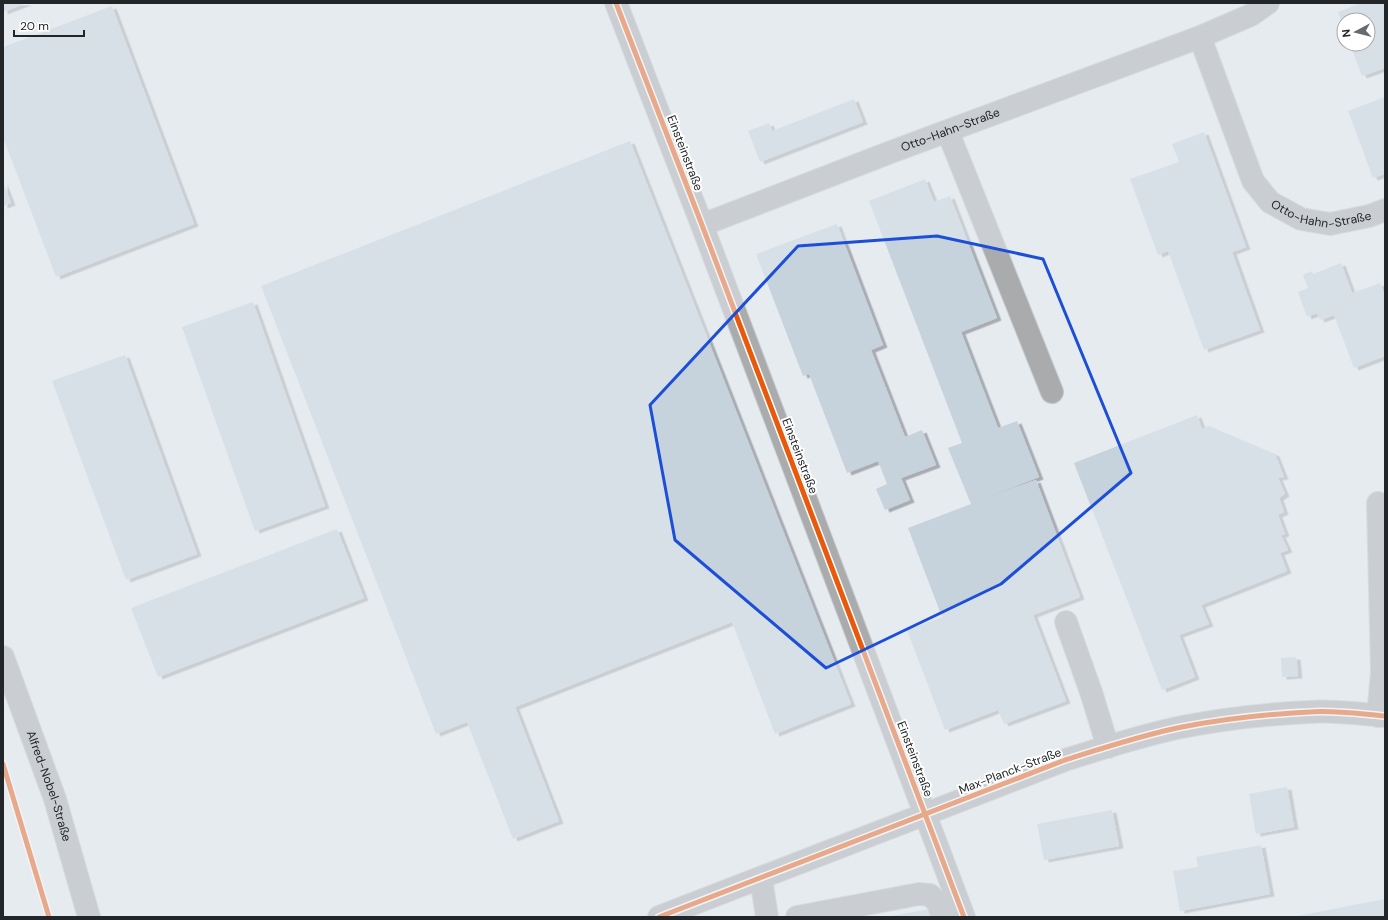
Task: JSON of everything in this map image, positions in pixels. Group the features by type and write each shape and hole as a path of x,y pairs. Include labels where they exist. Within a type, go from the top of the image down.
{"street":[{"name":"Einsteinstraße","path":"616,3 702,225 964,917"},
{"name":"Otto-Hahn-Straße","path":"702,225 1200,37 1251,15 1268,3"},
{"name":"Otto-Hahn-Straße","path":"1200,37 1253,181 1270,202 1301,219 1330,224 1369,216 1385,210"},
{"path":"948,132 1052,392"},
{"path":"1378,503 1382,716"},
{"path":"1066,622 1091,692 1108,746"},
{"name":"Alfred-Nobel-Straße","path":"3,657 55,799 89,917"},
{"name":"Max-Planck-Straße","path":"659,917 1065,760 1108,746 1182,727 1251,717 1310,711 1382,716"},
{"path":"761,878 766,917"},
{"path":"797,917 919,894 930,895 938,903 942,917"}],"highlighted area":[{"path":"937,236 1043,259 1131,473 1001,584 826,668 675,540 650,405 798,246"}],"building":[{"path":"3,3 27,3 3,12"},
{"path":"1361,3 1385,3 1385,68 1362,76 1353,52 1376,52 1376,12 1338,12"},
{"path":"112,6 194,224 56,277 3,137 3,47"},
{"path":"1385,97 1385,174 1373,178 1348,111"},
{"path":"854,99 863,122 760,162 748,131 769,123 772,131"},
{"path":"1204,132 1246,247 1232,252 1260,330 1204,350 1168,251 1158,255 1130,179 1179,162 1172,144"},
{"path":"630,141 851,704 775,734 732,622 515,707 559,821 513,839 467,722 436,734 261,286"},
{"path":"925,179 934,202 950,196 997,318 961,332 998,428 1017,421 1039,477 985,498 1036,480 1080,597 1033,615 1066,701 1004,724 998,710 945,730 907,630 942,617 908,528 971,504 948,448 962,443 869,201"},
{"path":"3,182 11,203 3,206"},
{"path":"837,224 883,345 871,350 905,437 922,430 936,465 901,478 910,500 885,510 876,489 887,484 878,461 847,473 809,374 803,376 756,254"},
{"path":"1341,263 1352,293 1380,283 1385,296 1385,356 1354,368 1334,315 1320,320 1317,313 1307,317 1298,292 1308,288 1303,275 1312,271 1313,274"},
{"path":"253,302 325,506 255,531 182,327"},
{"path":"125,355 197,554 126,580 52,381"},
{"path":"1197,415 1202,429 1209,426 1275,454 1284,477 1278,478 1285,494 1279,498 1284,512 1278,515 1285,534 1281,535 1288,550 1280,553 1287,571 1201,605 1209,624 1179,635 1195,677 1162,690 1074,463"},
{"path":"337,529 364,598 158,677 131,608"},
{"path":"1296,657 1298,676 1282,677 1281,658"},
{"path":"1287,787 1294,827 1256,834 1249,794"},
{"path":"1112,810 1119,846 1044,860 1037,824"},
{"path":"1261,845 1270,894 1180,911 1173,871 1198,867 1196,857"},
{"path":"1385,899 1385,917 1297,917 1297,916"},
{"path":"930,909 931,917 891,916"}],"cycle path":[{"path":"616,3 702,225 964,917"},
{"path":"659,917 1065,760 1108,746 1167,730 1229,719 1277,714 1318,712 1347,712 1385,716"},
{"path":"3,764 49,917"}]}
